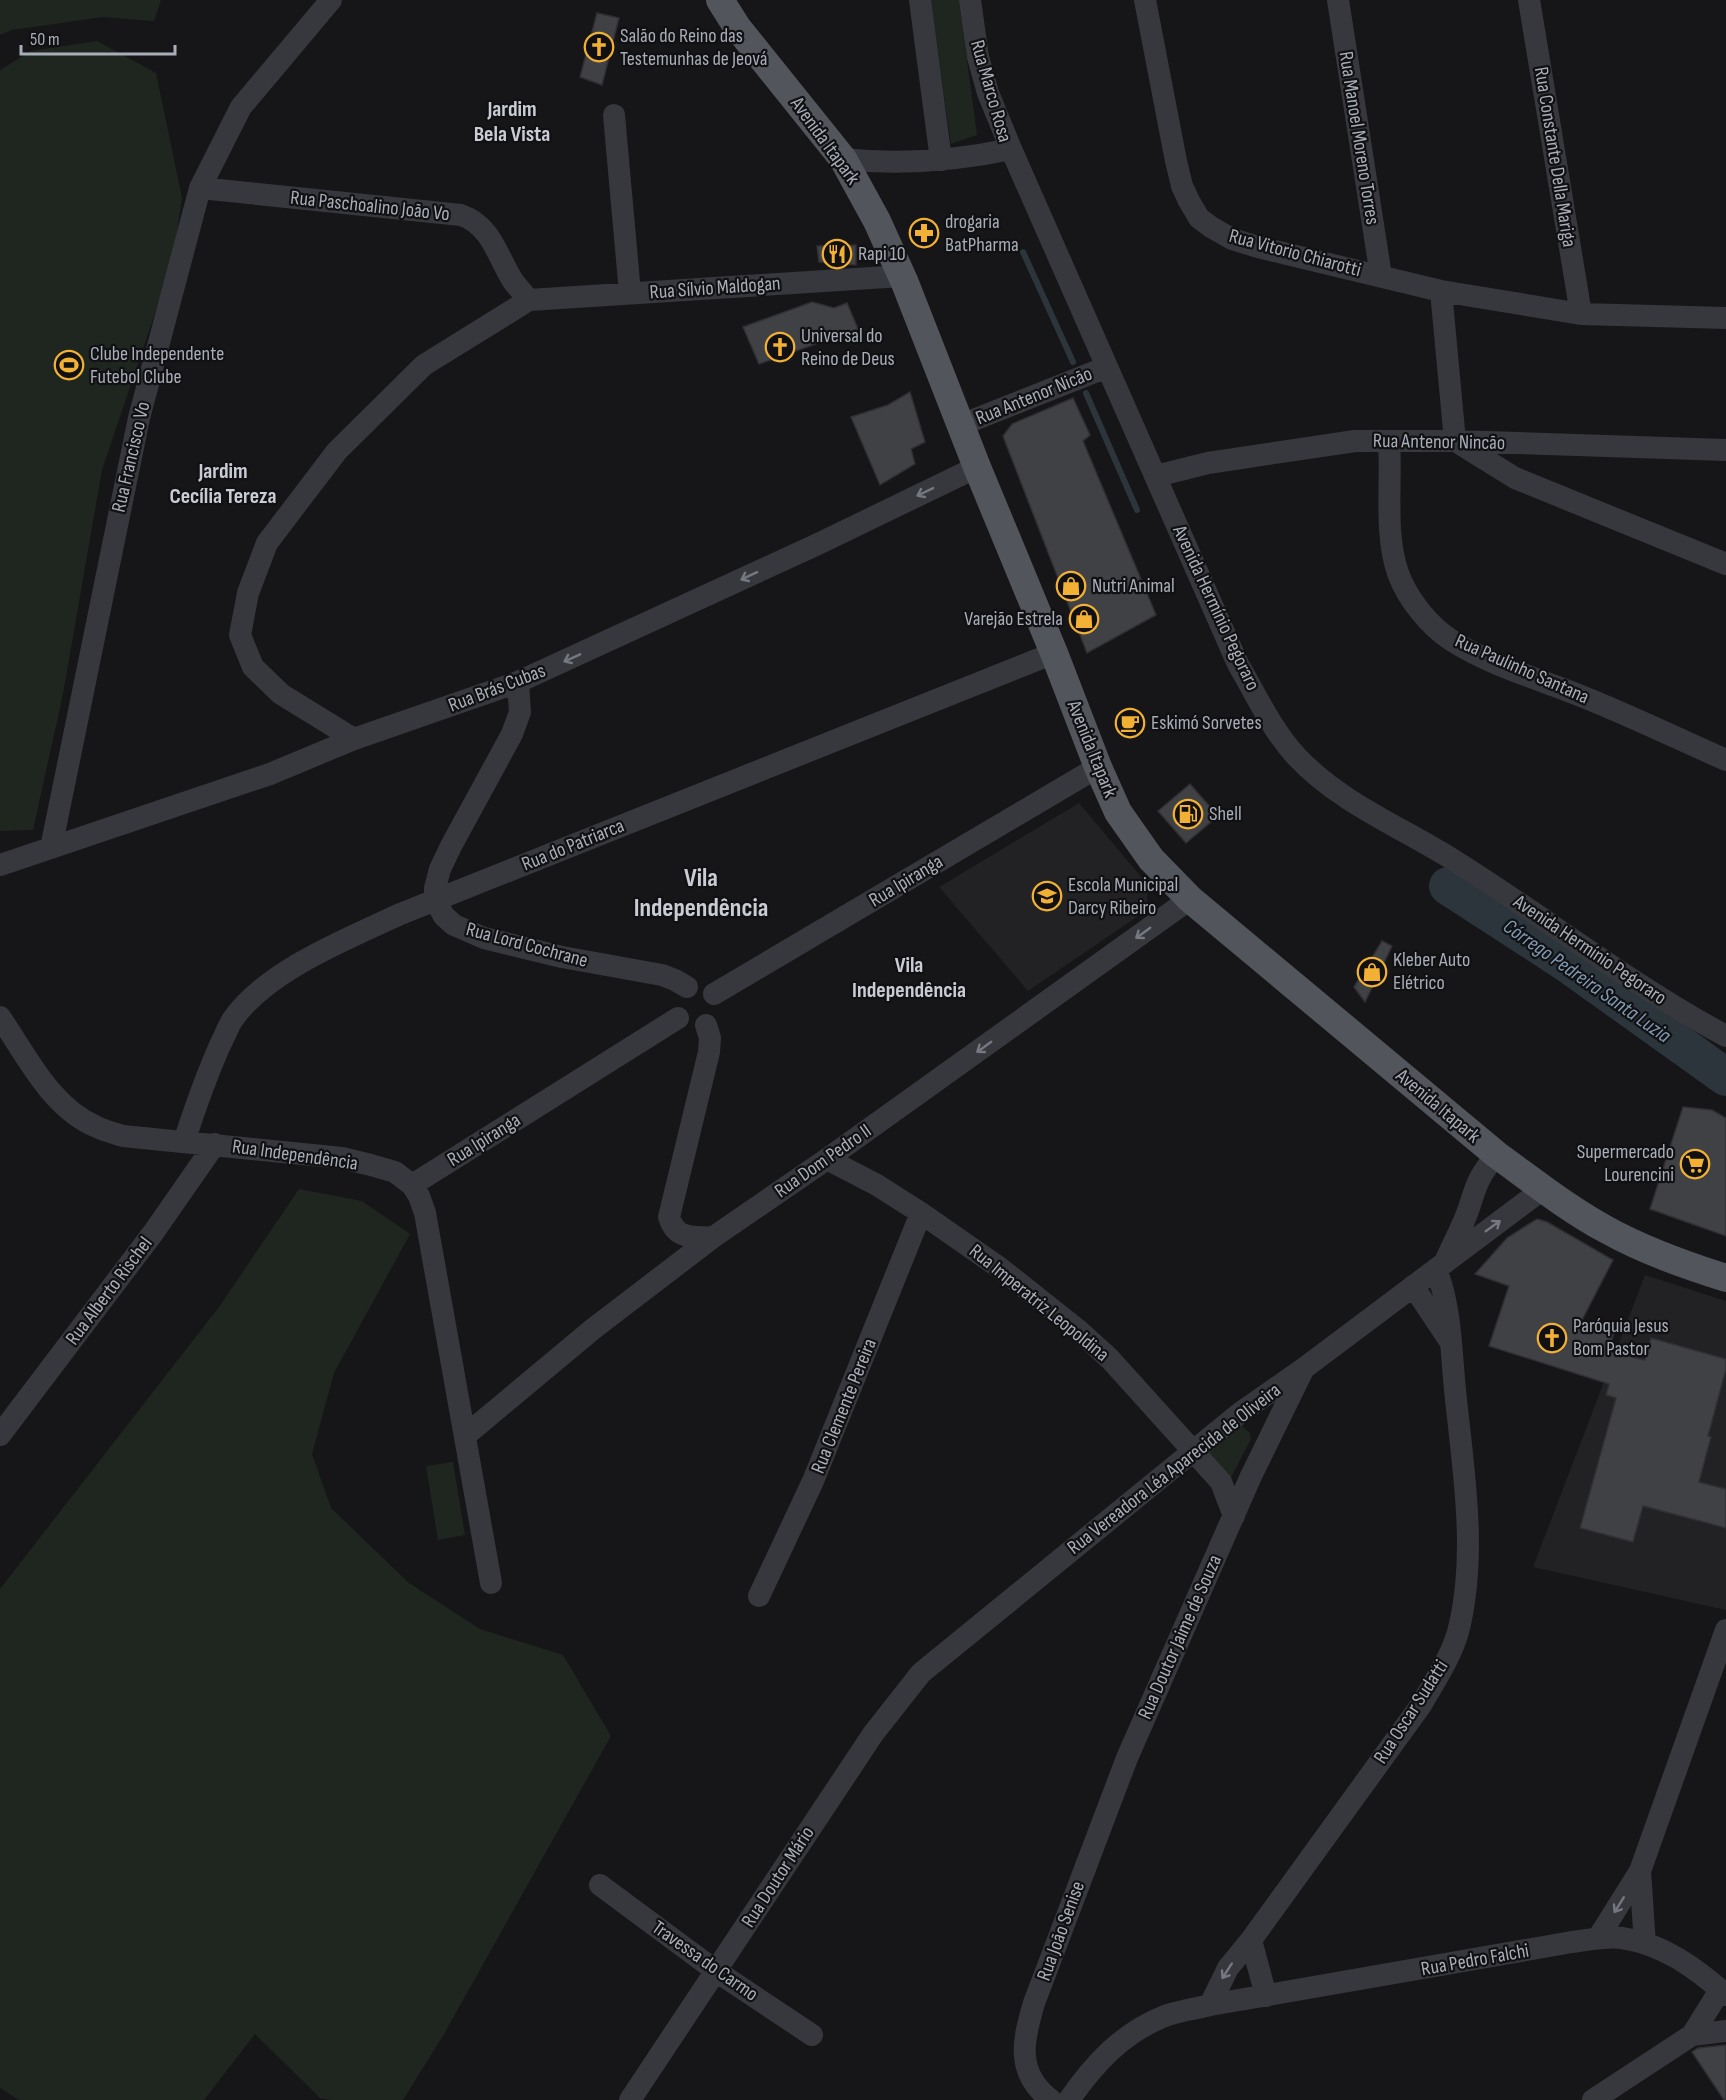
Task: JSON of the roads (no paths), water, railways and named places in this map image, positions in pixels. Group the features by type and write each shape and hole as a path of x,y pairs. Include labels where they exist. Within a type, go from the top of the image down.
{"main road":[{"name":"Avenida Itapark","path":"720,0 737,27 843,159 877,221 902,276 1098,767 1118,812 1151,860 1190,899 1497,1155 1543,1189 1606,1229 1642,1247 1671,1260 1726,1278"}],"street":[{"name":"Rua Francisco Vo","path":"51,849 139,418 200,188 241,107 331,0"},
{"path":"920,0 940,160"},
{"name":"Rua Marco Rosa","path":"843,159 880,162 940,160 972,158 1011,149 988,93 978,57 970,0"},
{"name":"Rua Vitorio Chiarotti","path":"1145,0 1182,186 1199,218 1232,239 1440,291 1581,314 1726,318"},
{"name":"Rua Manoel Moreno Torres","path":"1338,0 1381,276"},
{"name":"Rua Constante Della Mariga","path":"1529,0 1581,314"},
{"path":"614,115 630,293"},
{"name":"Avenida Hermínio Pegoraro","path":"1011,149 1238,664 1270,720 1295,755 1327,784 1364,809 1454,861 1641,984 1726,1036"},
{"name":"Rua Paschoalino João Vo","path":"200,188 453,212 473,219 488,233 513,281 529,300"},
{"name":"Rua Sílvio Maldogan","path":"529,300 902,276"},
{"path":"1440,291 1455,441 1515,478 1726,564"},
{"path":"354,739 281,694 253,668 240,635 248,593 267,543 337,451 423,366 529,300"},
{"name":"Rua Antenor Nicão","path":"961,425 1107,367"},
{"name":"Rua Antenor Nincão","path":"1156,476 1208,463 1355,441 1455,441 1726,450"},
{"name":"Rua Paulinho Santana","path":"1389,441 1390,524 1398,573 1410,597 1424,616 1450,639 1488,659 1608,707 1726,760"},
{"name":"Rua Brás Cubas","path":"0,866 270,774 354,739 518,682 807,549 977,467"},
{"name":"Rua do Patriarca","path":"184,1142 203,1082 232,1020 257,993 282,974 348,939 435,900 1054,653"},
{"path":"435,900 435,888 451,846 512,734 520,712 518,682"},
{"name":"Rua Ipiranga","path":"714,994 1098,767"},
{"name":"Rua Dom Pedro II","path":"466,1435 593,1329 712,1238 827,1159 1190,899"},
{"name":"Rua Lord Cochrane","path":"435,900 444,916 454,925 484,938 562,957 662,975 687,987"},
{"path":"694,985 702,986 714,994 718,1009 714,1019 706,1025 694,1028 678,1018 674,1007 681,990 694,985"},
{"name":"Rua Independência","path":"0,1017 8,1045 53,1095 95,1126 123,1136 342,1158 395,1172 412,1185"},
{"name":"Rua Ipiranga","path":"412,1185 678,1018"},
{"path":"706,1025 710,1038 709,1052 669,1217 672,1227 682,1236 712,1238"},
{"name":"Rua Alberto Rischel","path":"0,1435 153,1233 215,1144"},
{"path":"1441,1265 1468,1209 1477,1181 1497,1155"},
{"name":"Rua Imperatriz Leopoldina","path":"827,1159 877,1185 921,1213 999,1268 1077,1329 1110,1359 1221,1482"},
{"path":"412,1185 425,1213 491,1583"},
{"name":"Rua Vereadora Léa Aparecida de Oliveira","path":"935,1661 1240,1413 1303,1369 1543,1189"},
{"name":"Rua Clemente Pereira","path":"759,1596 813,1481 921,1213"},
{"name":"Rua Oscar Sudatti","path":"1210,2006 1228,1968 1251,1940 1421,1705 1440,1672 1458,1633 1468,1569 1465,1503 1447,1302 1441,1265"},
{"name":"Rua Oscar Sudatti","path":"1413,1286 1450,1341"},
{"name":"Rua Doutor Jaime de Souza","path":"1126,1758 1251,1476 1303,1369"},
{"path":"1240,1413 1247,1411 1261,1416 1266,1422 1270,1437"},
{"path":"1234,1516 1221,1482 1236,1481 1251,1476"},
{"path":"1598,1938 1640,1871 1726,1630"},
{"name":"Rua Doutor Mário","path":"630,2100 873,1734 909,1687 935,1661"},
{"name":"Rua João Senise","path":"1051,2100 1042,2093 1030,2077 1024,2058 1025,2034 1034,2003 1126,1758"},
{"path":"1640,1871 1645,1944"},
{"name":"Travessa do Carmo","path":"600,1886 716,1971 812,2035"},
{"name":"Rua Pedro Falchi","path":"1069,2100 1089,2071 1109,2051 1137,2030 1166,2015 1598,1938 1622,1938 1672,1954 1723,1993"},
{"path":"1251,1940 1266,1996"},
{"path":"1593,2100 1692,2035 1723,1993"},
{"path":"1692,2035 1726,2031"}],"waterway":[{"name":"Córrego Pedreira Santa Luzia","path":"1023,252 1073,362"},
{"name":"Córrego Pedreira Santa Luzia","path":"1086,393 1137,510"},
{"name":"Córrego Pedreira Santa Luzia","path":"1448,886 1568,964 1726,1077"}],"place":[{"name":"Salão do Reino das Testemunhas de Jeová","path":"599,47"},
{"name":"drogaria BatPharma","path":"924,233"},
{"name":"Rapi 10","path":"837,254"},
{"name":"Universal do Reino de Deus","path":"780,347"},
{"name":"Clube Independente Futebol Clube","path":"69,365"},
{"name":"Nutri Animal","path":"1071,586"},
{"name":"Varejão Estrela","path":"1084,619"},
{"name":"Eskimó Sorvetes","path":"1130,723"},
{"name":"Shell","path":"1188,814"},
{"name":"Escola Municipal Darcy Ribeiro","path":"1047,896"},
{"name":"Kleber Auto Elétrico","path":"1372,972"},
{"name":"Supermercado Lourencini","path":"1695,1164"},
{"name":"Paróquia Jesus Bom Pastor","path":"1552,1338"}],"district":[{"name":"Jardim Bela Vista","path":"512,122"},
{"name":"Jardim Cecília Tereza","path":"223,484"},
{"name":"Vila Independência","path":"701,893"},
{"name":"Vila Independência","path":"909,978"}]}
